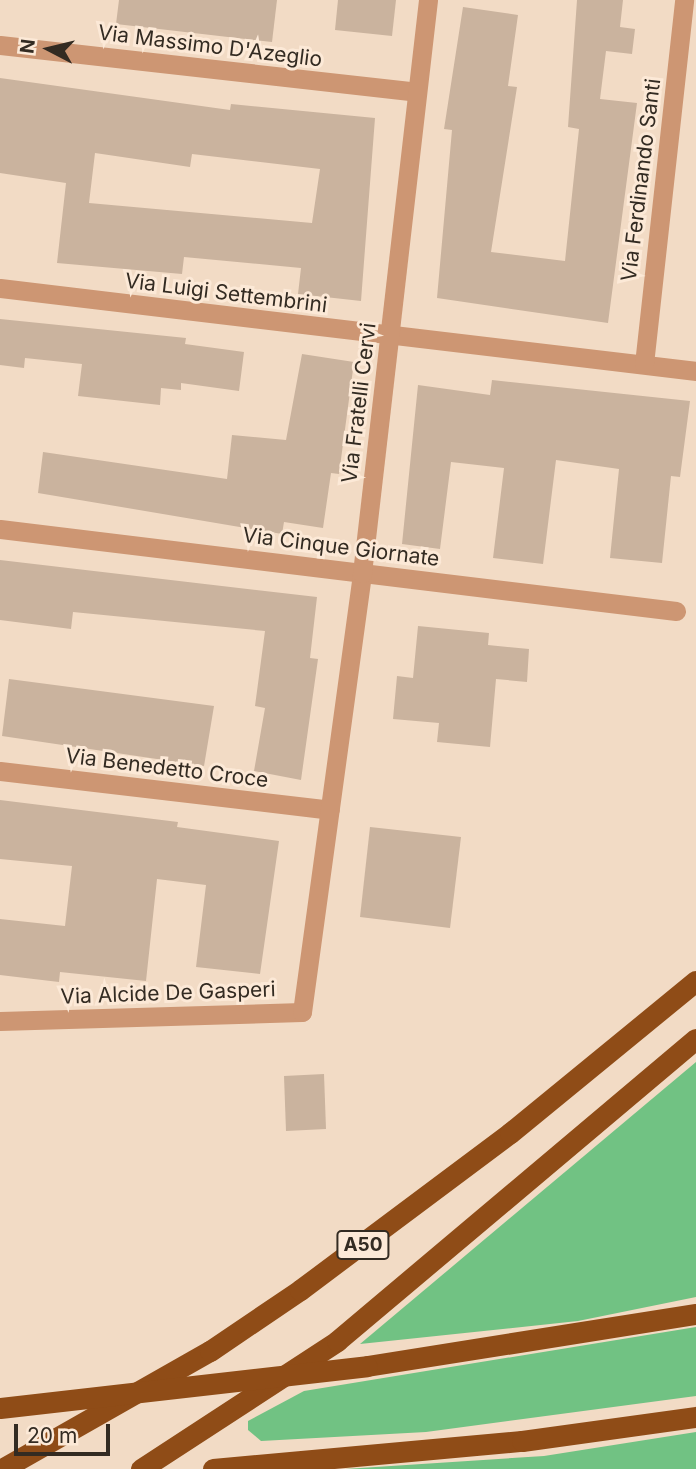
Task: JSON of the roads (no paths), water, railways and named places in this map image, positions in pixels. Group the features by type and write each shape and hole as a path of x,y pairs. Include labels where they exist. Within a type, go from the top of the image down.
{"highway":[{"name":"A50","path":"2,1469 210,1351 311,1282 510,1133 696,981"},
{"path":"141,1469 337,1340 696,1040"},
{"path":"0,1408 367,1366 696,1314"},
{"path":"213,1469 522,1441 696,1417"}],"street":[{"name":"Via Fratelli Cervi","path":"330,810 362,573 428,0"},
{"name":"Via Ferdinando Santi","path":"644,365 684,0"},
{"name":"Via Massimo D'Azeglio","path":"0,45 416,92"},
{"name":"Via Luigi Settembrini","path":"0,288 390,337 696,371"},
{"name":"Via Cinque Giornate","path":"0,528 676,611"},
{"name":"Via Benedetto Croce","path":"0,771 330,810"},
{"name":"Via Alcide De Gasperi","path":"0,1021 302,1012 330,810"}]}
